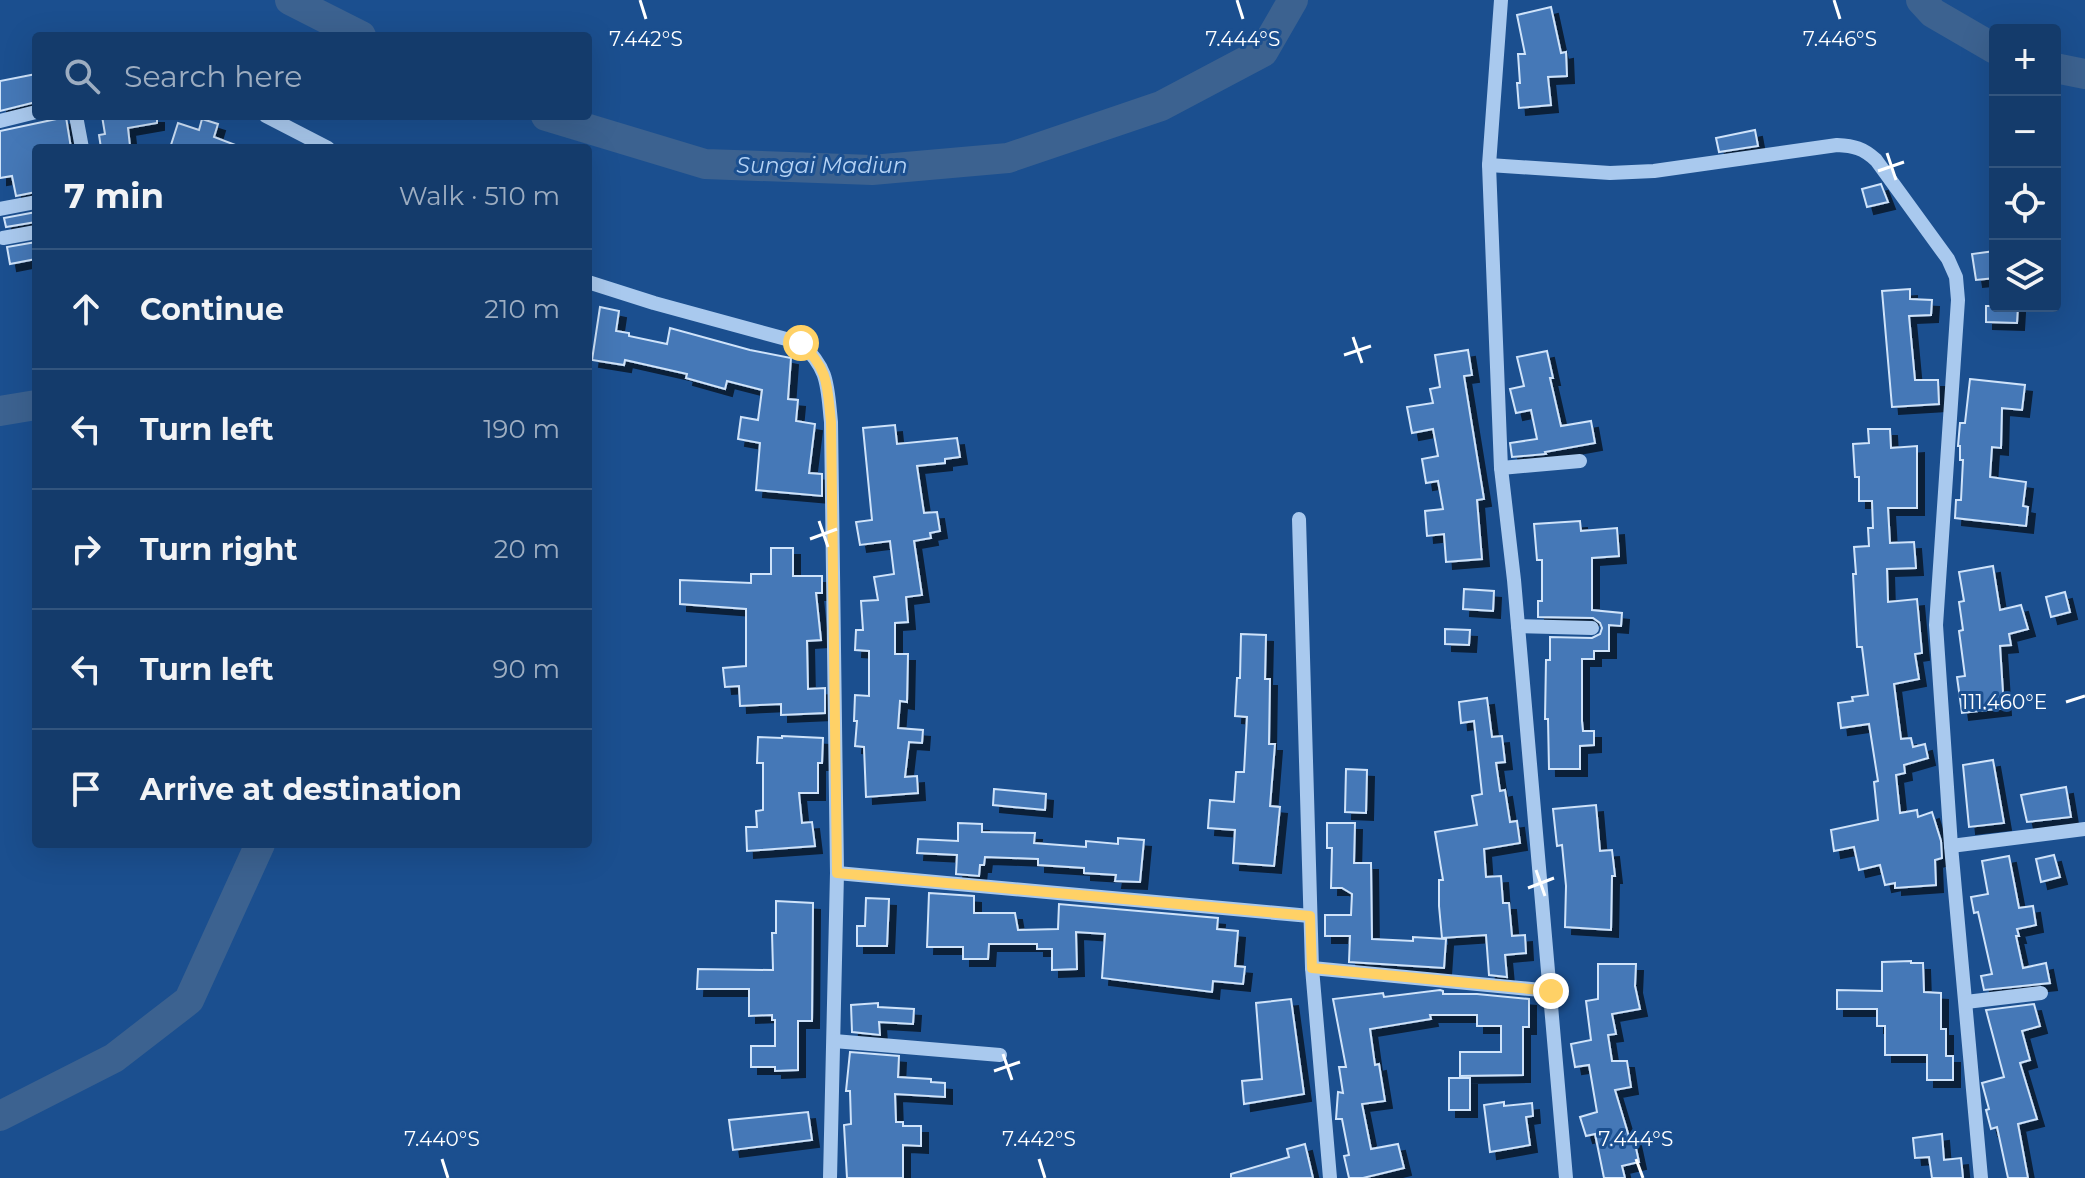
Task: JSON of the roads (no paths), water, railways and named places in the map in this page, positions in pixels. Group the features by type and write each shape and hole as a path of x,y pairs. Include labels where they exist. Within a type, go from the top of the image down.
{"street":[{"path":"1501,0 1489,165 1501,468 1518,626 1566,1178"},
{"path":"0,121 32,113"},
{"path":"77,120 81,144"},
{"path":"274,120 320,144"},
{"path":"1489,165 1610,173 1654,171 1852,145 1865,150 1876,160 1948,259 1956,277 1958,300 1936,625 1951,846 1981,1178"},
{"path":"0,209 32,203"},
{"path":"3,238 32,233"},
{"path":"592,283 801,343 819,361 827,383 831,422 837,873 830,1178"},
{"path":"1501,468 1580,461"},
{"path":"1299,519 1312,968 1330,1178"},
{"path":"1518,626 1592,628"},
{"path":"1951,846 2085,829"},
{"path":"837,873 1310,916"},
{"path":"1312,968 1551,991"},
{"path":"1966,1002 2041,993"},
{"path":"834,1041 1000,1055"}],"waterway":[{"name":"Sungai Madiun","path":"290,0 353,32"},
{"name":"Sungai Madiun","path":"559,120 705,164 872,170 1008,158 1161,106 1263,52 1293,0"},
{"name":"Sungai Madiun","path":"1921,0 1933,13 1989,46"},
{"name":"Sungai Madiun","path":"2061,69 2085,74"},
{"name":"Sungai Madiun","path":"0,411 32,406"},
{"name":"Sungai Madiun","path":"0,1116 114,1058 189,1000 258,848"}]}
